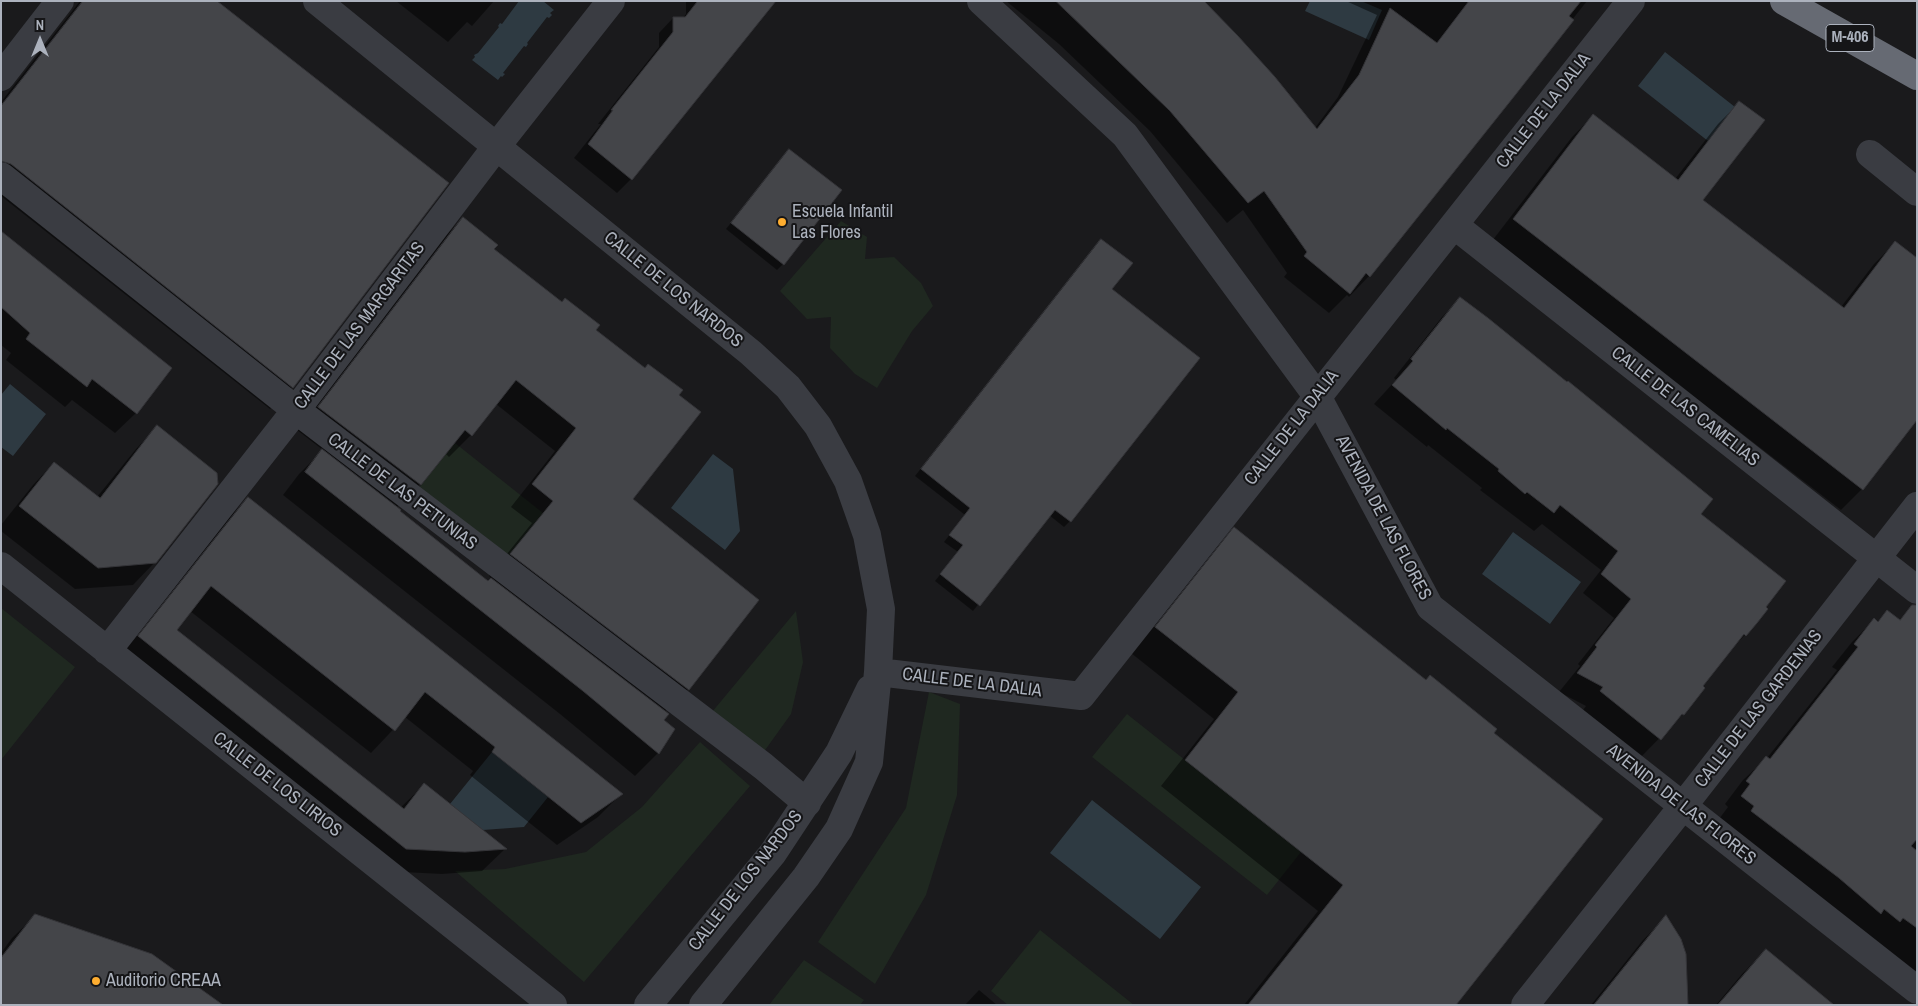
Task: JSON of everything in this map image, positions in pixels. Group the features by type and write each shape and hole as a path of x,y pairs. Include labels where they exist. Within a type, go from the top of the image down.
{"highway":[{"name":"M-406","path":"1784,1 1917,76"}],"street":[{"path":"1,77 60,1"},
{"name":"CALLE DE LOS NARDOS","path":"317,1 751,353 788,387 818,426 848,481 867,535 881,609 878,672 869,762 839,829 806,877 704,1005"},
{"name":"CALLE DE LAS MARGARITAS","path":"108,651 296,410 496,147 611,1"},
{"name":"AVENIDA DE LAS FLORES","path":"981,1 1124,135 1317,396 1430,607 1917,990"},
{"name":"CALLE DE LA DALIA","path":"878,672 1081,696 1631,1"},
{"path":"1870,154 1917,192"},
{"name":"CALLE DE LAS PETUNIAS","path":"1,176 296,410 763,766 807,803"},
{"name":"CALLE DE LAS CAMELIAS","path":"1454,224 1917,590"},
{"name":"CALLE DE LAS GARDENIAS","path":"1525,1005 1917,506"},
{"name":"CALLE DE LOS LIRIOS","path":"1,566 553,1005"},
{"name":"CALLE DE LOS NARDOS","path":"648,1005 773,853 839,753 878,672"}],"shaded area":[{"path":"519,1 543,1 554,10 550,13 552,15 549,18 547,17 526,47 524,46 503,73 505,74 498,80 472,60 475,57 474,55 478,53"},
{"path":"1310,1 1361,1 1382,10 1369,40 1305,11"},
{"path":"1665,52 1735,107 1708,141 1638,86"},
{"path":"841,221 867,237 865,259 894,257 921,283 933,306 912,331 877,388 855,374 830,348 831,317 807,319 780,291"},
{"path":"10,384 46,414 13,456 1,447 1,395"},
{"path":"455,443 543,513 507,559 418,489"},
{"path":"713,454 733,469 740,531 725,550 671,508"},
{"path":"1513,532 1581,582 1550,624 1482,574"},
{"path":"1,608 75,667 1,760"},
{"path":"796,611 803,662 791,714 763,753 712,712"},
{"path":"929,692 960,704 957,795 926,895 875,984 818,942 906,808"},
{"path":"1127,714 1301,852 1267,895 1092,757"},
{"path":"700,742 750,786 584,982 455,871 505,869 586,852 642,807"},
{"path":"492,752 548,797 524,827 483,830 450,804"},
{"path":"1092,800 1201,887 1160,939 1050,853"},
{"path":"1040,930 1134,1005 1008,1005 991,991"},
{"path":"804,960 864,1000 860,1005 769,1005"}],"building":[{"path":"83,1 217,1 449,183 293,388 11,164 1,161 1,106"},
{"path":"698,1 776,1 632,180 588,144 613,110 611,110 673,32 673,17 685,17"},
{"path":"1056,1 1204,1 1275,77 1317,129 1359,75 1390,8 1437,43 1469,1 1581,1 1569,16 1574,20 1516,94 1370,277 1366,273 1350,294 1304,256 1307,252 1264,191 1248,203 1170,111"},
{"path":"1739,101 1765,120 1703,200 1844,308 1895,241 1917,258 1917,420 1863,490 1513,219 1593,114 1678,180"},
{"path":"789,149 842,190 784,265 731,223"},
{"path":"463,217 498,245 494,249 562,302 565,298 600,325 596,330 645,368 648,364 683,390 679,395 701,412 633,499 759,600 689,690 510,554 553,501 532,484 576,428 516,380 472,436 465,430 421,485 318,407"},
{"path":"1,231 172,368 137,414 92,379 87,387 26,339 30,333 1,307"},
{"path":"1101,239 1133,263 1112,289 1200,358 1071,522 1055,510 980,606 940,574 963,545 949,535 970,508 921,469"},
{"path":"1460,297 1568,381 1713,499 1701,514 1786,581 1766,607 1768,609 1757,623 1746,636 1744,634 1703,686 1705,688 1684,715 1682,714 1661,740 1600,691 1603,687 1577,673 1597,647 1595,645 1631,599 1601,574 1618,551 1560,505 1554,513 1527,492 1525,494 1498,471 1499,469 1447,428 1446,430 1392,385 1413,361 1411,359"},
{"path":"157,425 217,473 218,484 156,563 98,568 19,506 54,462 100,498"},
{"path":"322,449 488,581 491,578 669,714 664,720 675,729 659,754 583,691 305,472"},
{"path":"248,497 623,794 581,823 492,752 495,747 425,692 395,731 211,586 177,630 404,809 424,783 507,849 465,852 406,849 138,636"},
{"path":"1234,527 1426,680 1430,675 1497,729 1494,733 1603,819 1456,1005 1248,1005 1343,885 1185,760 1238,692 1155,627"},
{"path":"1912,605 1917,605 1917,839 1911,846 1917,851 1917,928 1903,918 1900,922 1884,909 1881,914 1839,878 1751,811 1754,806 1741,796 1750,784 1746,781 1766,756 1770,759 1858,647 1854,644 1874,618 1878,622 1887,610 1900,620"},
{"name":"Auditorio CREAA","path":"35,914 152,954 223,1005 1,1005 1,958"},
{"path":"1666,915 1681,939 1686,954 1688,1005 1594,1005"},
{"path":"1766,949 1834,1005 1718,1005"}],"place":[{"name":"Escuela Infantil Las Flores","path":"782,222"},
{"name":"Auditorio CREAA","path":"96,981"}]}
